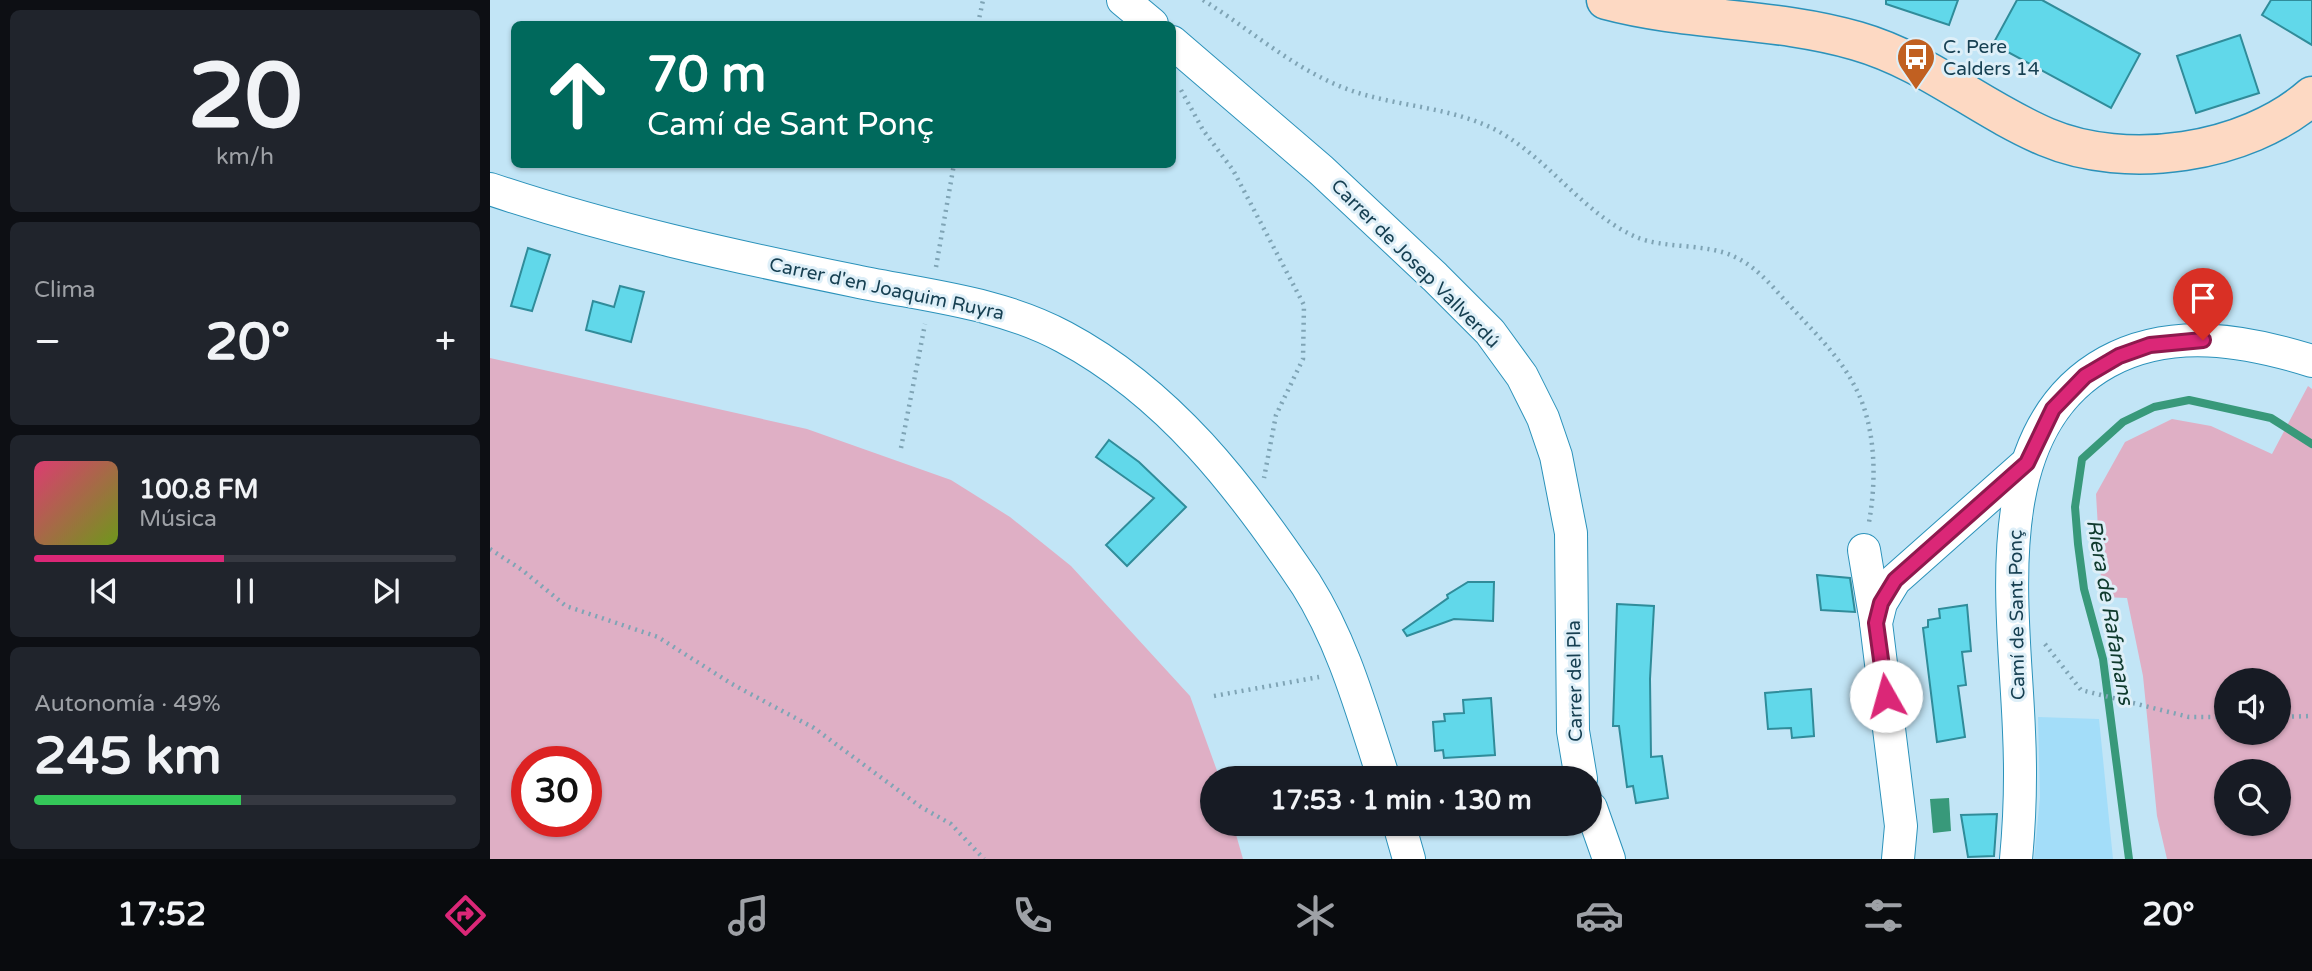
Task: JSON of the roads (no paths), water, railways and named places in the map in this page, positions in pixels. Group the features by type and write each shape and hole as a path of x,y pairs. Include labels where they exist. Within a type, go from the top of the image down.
{"street":[{"path":"1124,0 1148,21"},
{"path":"1606,0 1704,18 1775,24 1857,41 1923,67 2048,138 2105,153 2166,154 2202,148 2267,125 2312,96"},
{"name":"Carrer de Josep Vallverdú","path":"1176,45 1321,170 1490,332 1507,355 1543,418 1556,456 1571,533 1572,583"},
{"name":"Carrer d'en Joaquim Ruyra","path":"490,189 587,220 758,260 988,307 1032,321 1092,353 1158,401 1207,450 1256,513 1321,607 1348,671 1380,766"},
{"name":"Camí de Sant Ponç","path":"2016,859 2020,822 2013,601 2015,520 2027,463 2043,427 2062,398 2085,376 2134,350 2165,342 2203,340 2238,343 2312,361"},
{"path":"1876,623 1881,603 1895,580 2027,463"},
{"path":"1864,550 1876,623 1901,826 1898,859"},
{"name":"Carrer del Pla","path":"1572,583 1573,731 1579,766"},
{"path":"1402,836 1409,859"},
{"path":"1601,836 1609,859"}],"waterway":[{"name":"Riera de Rafamans","path":"2129,859 2103,659 2084,589 2078,544 2075,507 2082,459 2123,422 2154,407 2189,400 2271,418 2312,444"}],"place":[{"name":"C. Pere Calders 14","path":"1916,91"}]}
